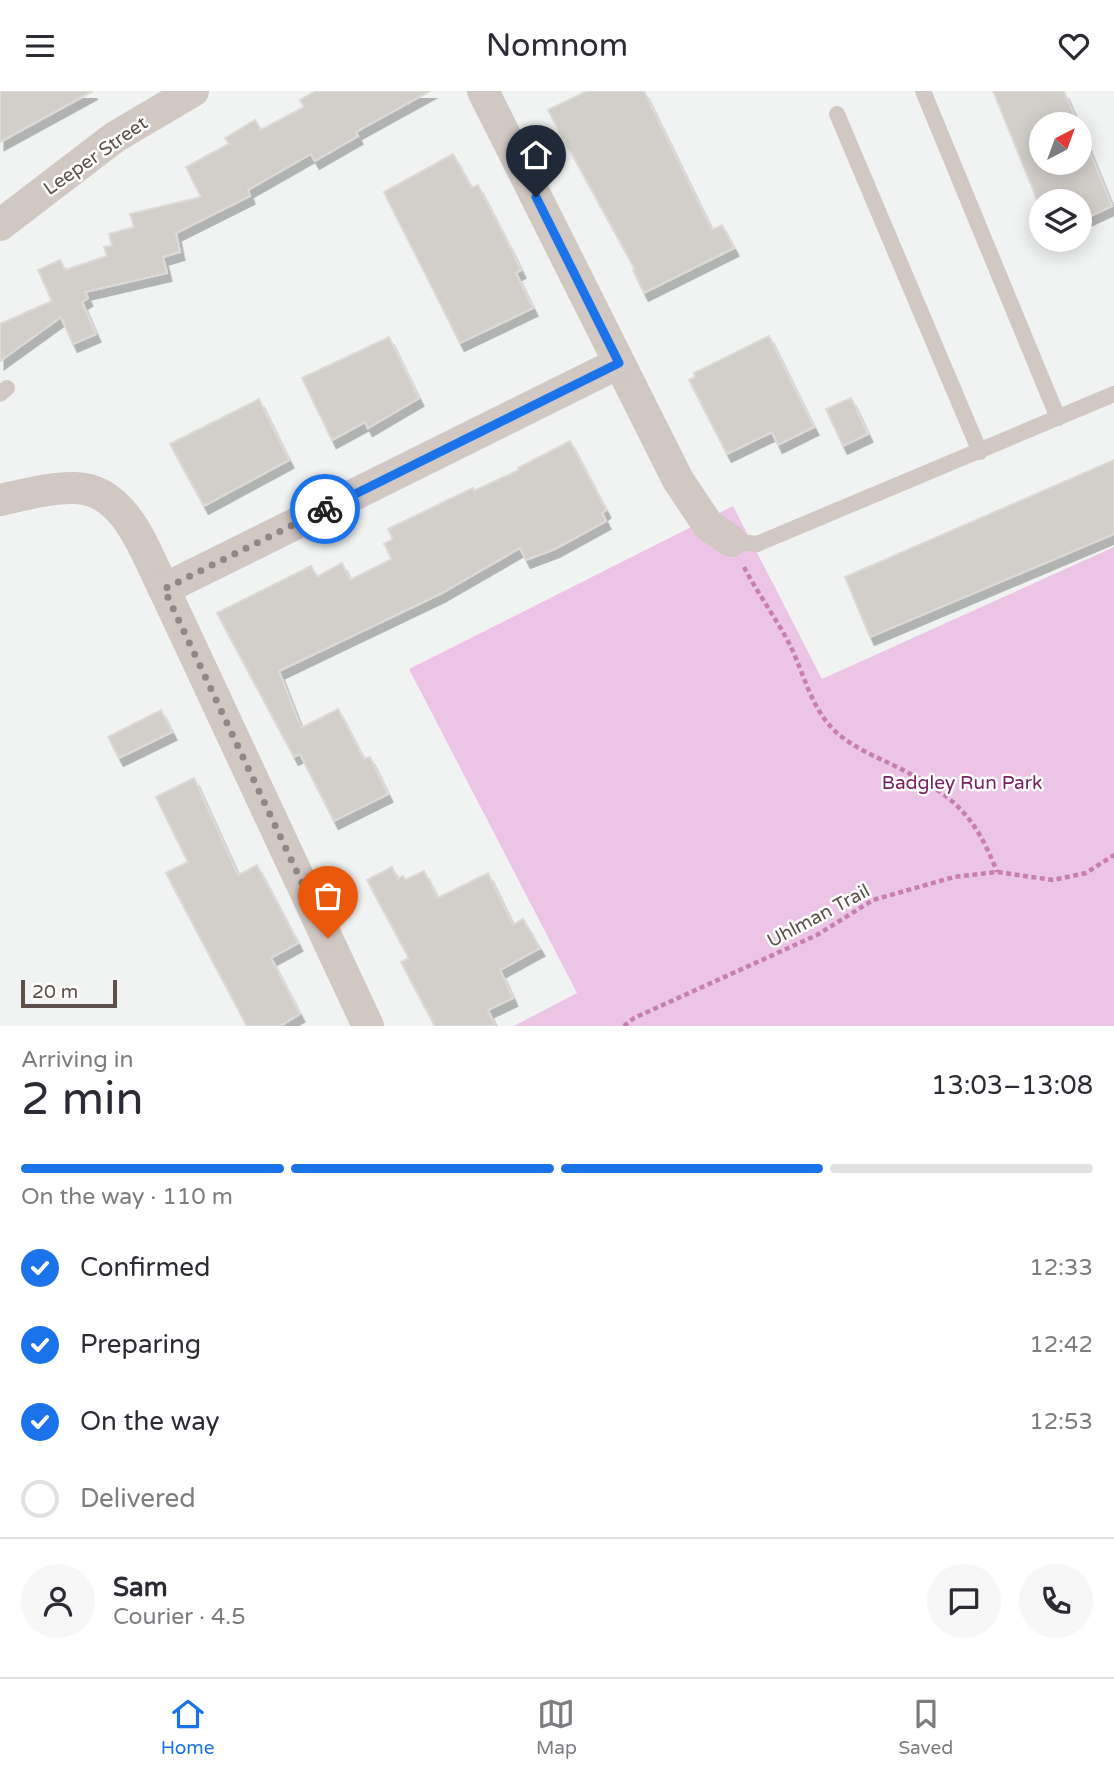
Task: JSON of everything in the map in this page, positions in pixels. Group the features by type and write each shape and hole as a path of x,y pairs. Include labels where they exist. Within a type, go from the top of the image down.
{"street":[{"name":"Leeper Street","path":"0,225 115,137 193,91"},
{"path":"483,91 694,508 708,525 731,541"},
{"path":"164,589 619,363"},
{"path":"0,500 77,488 99,493 115,503 127,519 164,589 368,1026"}],"lane":[{"path":"923,91 1058,418"},
{"path":"836,114 980,452"},
{"path":"731,541 757,544 1114,394"}],"path":[{"path":"731,541 790,646 822,717 839,735 865,752 915,776 960,807 984,837 997,871"},
{"name":"Uhlman Trail","path":"624,1026 634,1018 817,936 873,900 954,877 997,871 1053,880 1086,873 1114,855"}],"green space":[{"name":"Badgley Run Park","path":"733,506 822,679 1114,547 1114,1026 514,1026 577,993 409,669"}],"building":[{"path":"0,91 93,91 0,142"},
{"path":"316,91 430,91 356,132 358,136 315,161 311,154 248,190 250,196 176,233 180,252 163,257 167,273 85,292 88,298 82,302 96,334 73,344 61,317 0,361 0,324 52,301 38,270 60,260 65,270 107,256 104,247 112,246 109,234 134,227 130,214 201,197 186,167 229,144 225,138 255,120 261,130 304,107 300,100"},
{"path":"587,91 644,91 712,230 722,225 734,248 644,293 633,270 635,269 548,110"},
{"path":"993,91 1064,91 1073,112 1029,112 1029,175 1092,175 1092,157 1112,206 1092,215 1092,189 1033,189"},
{"path":"453,154 472,188 478,185 521,270 516,273 533,308 460,343 384,192"},
{"path":"769,336 814,427 778,445 772,432 727,454 689,380 695,377 694,373"},
{"path":"389,337 419,398 368,428 365,422 332,440 302,378"},
{"path":"851,398 868,434 843,446 826,409"},
{"path":"259,399 289,460 204,506 170,444"},
{"path":"570,441 606,510 602,513 606,521 555,549 526,560 520,548 440,594 279,671 301,728 338,709 364,759 370,757 388,794 334,821 300,754 294,757 217,613 311,566 317,577 342,563 350,580 392,559 384,544 393,539 388,529 473,488 474,491 519,470 518,468"},
{"path":"1114,460 1114,534 870,637 845,577"},
{"path":"161,710 172,732 119,758 108,737"},
{"path":"194,778 238,875 257,865 298,943 271,958 300,1014 280,1026 247,1026 166,873 188,862 156,797"},
{"path":"392,867 398,879 403,876 405,880 424,871 438,898 488,873 513,925 523,919 540,948 500,970 513,998 488,1010 495,1026 435,1026 401,962 409,958 367,880"}],"way so far":[{"path":"325,509 164,589 328,938"}],"route":[{"path":"325,509 619,363 536,197"}]}
